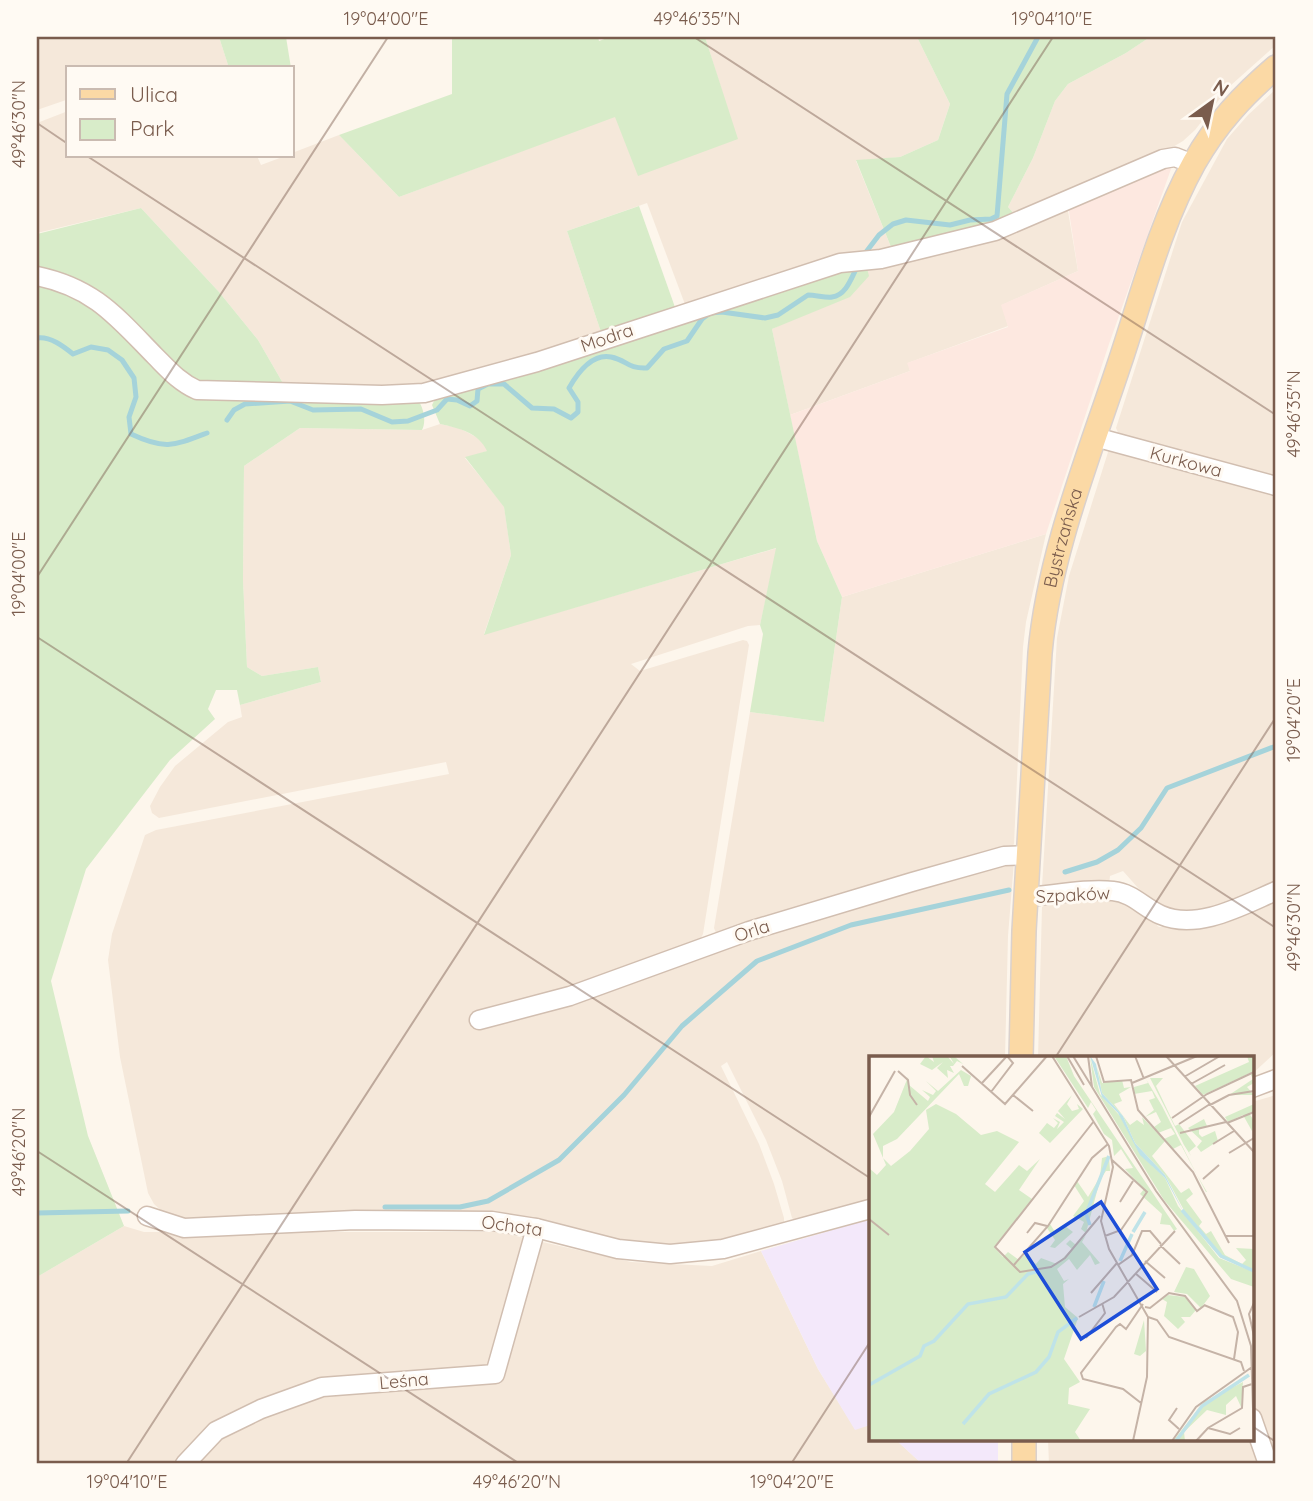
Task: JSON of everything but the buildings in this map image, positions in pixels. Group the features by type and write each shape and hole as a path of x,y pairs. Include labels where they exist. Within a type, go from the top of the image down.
{"main road":[{"name":"Bystrzańska","path":"1021,1056 1028,855 1042,627 1056,565 1095,437 1165,230 1193,164 1210,135 1235,103 1276,66"},
{"path":"1024,1442 1024,1464"}],"street":[{"name":"Modra","path":"37,276 67,284 95,299 121,321 177,378 197,390 382,396 432,391 512,369 852,260 881,259 995,231 1163,159 1175,157 1193,164"},
{"name":"Kurkowa","path":"1095,437 1276,486"},
{"name":"Orla","path":"479,1020 570,996 749,931 912,882 1004,856 1028,855"},
{"name":"Szpaków","path":"1026,897 1111,891 1136,898 1173,919 1189,919 1217,914 1276,891"},
{"path":"1254,1087 1276,1079"},
{"name":"Ochota","path":"147,1216 184,1228 355,1220 492,1221 537,1228 618,1250 670,1254 699,1252 758,1241 869,1209"},
{"name":"Leśna","path":"185,1464 216,1431 261,1409 322,1387 495,1374 537,1228"},
{"path":"1254,1425 1268,1464"}],"shaded area":[{"path":"37,37 219,37 228,66 66,66 66,100 37,110"},
{"path":"705,37 917,37 950,104 938,140 900,157 856,161 893,252 686,307 647,203 567,231 602,335 423,389 284,385 258,340 219,292 141,208 37,233 37,123 66,112 66,158 258,158 261,165 280,158 294,158 294,152 339,135 399,197 615,116 737,139"},
{"path":"1150,37 1276,37 1276,45 1230,86 1183,141 1154,158 1017,217 1008,207 1033,158 1055,101 1068,84"},
{"path":"1276,89 1276,481 1120,437 1116,428 1182,222 1227,139"},
{"path":"1162,163 1171,169 1046,534 842,597 817,541 790,415 910,371 907,363 1008,327 1001,305 1078,271 1068,205"},
{"path":"1067,205 1078,271 1002,305 1008,326 908,363 910,371 790,415 772,329 795,318 866,264"},
{"path":"440,424 459,428 482,440 488,451 465,458 504,506 511,555 484,634 777,548 760,625 748,626 631,664 640,671 743,640 749,645 703,934 698,944 568,992 472,1018 474,1028 571,1000 751,935 1014,861 1008,936 1005,1056 869,1056 869,1203 796,1221 792,1218 782,1181 766,1140 727,1062 721,1066 759,1144 784,1218 784,1225 747,1238 641,1249 559,1229 191,1222 164,1213 154,1204 148,1193 120,1057 108,960 112,934 145,835 156,830 449,774 446,762 159,818 152,813 150,806 175,766 228,722 242,717 240,705 321,682 318,667 262,676 247,667 243,580 244,466 300,428 422,430"},
{"path":"1109,449 1276,493 1276,885 1209,909 1184,912 1157,906 1123,871 1110,876 1109,884 1042,887 1057,638 1069,576"},
{"path":"1046,534 1023,647 1014,844 1011,848 721,935 716,933 714,928 750,712 824,722 842,597"},
{"path":"1108,897 1135,905 1159,927 1207,921 1276,897 1276,1052 1254,1072 1254,1056 1038,1056 1042,907 1047,904"},
{"path":"1276,1095 1276,1464 1049,1464 1048,1442 1254,1442 1254,1101"},
{"path":"869,1219 869,1425 855,1430 818,1369 761,1251"},
{"path":"124,1226 144,1232 498,1232 631,1262 712,1266 761,1251 818,1369 855,1429 869,1425 869,1442 898,1442 922,1464 37,1464 37,1277"},
{"path":"898,1442 998,1442 998,1464 922,1464"}],"green space":[{"path":"219,37 286,37 291,66 228,66"},
{"path":"452,37 598,37 599,41 610,37 705,37 738,139 638,176 615,117 399,197 339,135 452,94"},
{"path":"917,37 1150,37 1068,84 1055,101 1033,158 1008,207 1017,217 893,252 856,160 900,157 938,140 950,104"},
{"path":"639,206 676,310 602,335 567,231"},
{"path":"141,208 219,292 258,340 284,385 197,385 123,317 37,271 37,234"},
{"path":"866,264 869,276 850,297 772,329 817,541 842,597 824,722 750,712 763,634 760,625 776,548 484,635 511,555 504,507 465,457 487,451 479,440 468,432 440,424 432,405 437,395"},
{"path":"37,280 85,297 182,389 416,398 422,409 424,422 422,430 300,428 244,466 243,580 247,667 262,676 318,667 321,682 240,705 237,690 216,690 208,709 215,719 170,760 86,869 51,981 88,1136 124,1226 37,1277"}],"waterway":[{"path":"863,256 879,235 893,224 906,220 950,225 997,216 1007,94 1038,37"},
{"path":"227,420 234,410 245,404 290,401 313,410 361,409 392,422 408,421 437,410 447,399 470,406 477,401 478,389 488,384 504,384 532,408 554,409 571,418 578,412 578,402 569,388 591,361 611,357 631,366 647,368 664,349 687,341 702,319 710,313 765,318 778,315 808,295 837,296 842,293 858,265"},
{"path":"37,338 51,340 73,354 91,347 108,350 122,360 134,378 136,397 129,417 131,434 152,442 169,444 207,433"},
{"path":"1065,872 1097,862 1118,850 1141,828 1167,788 1276,746"},
{"path":"385,1207 460,1207 488,1201 559,1160 624,1095 682,1026 757,961 851,925 1009,890"},
{"path":"37,1213 128,1211"}]}
